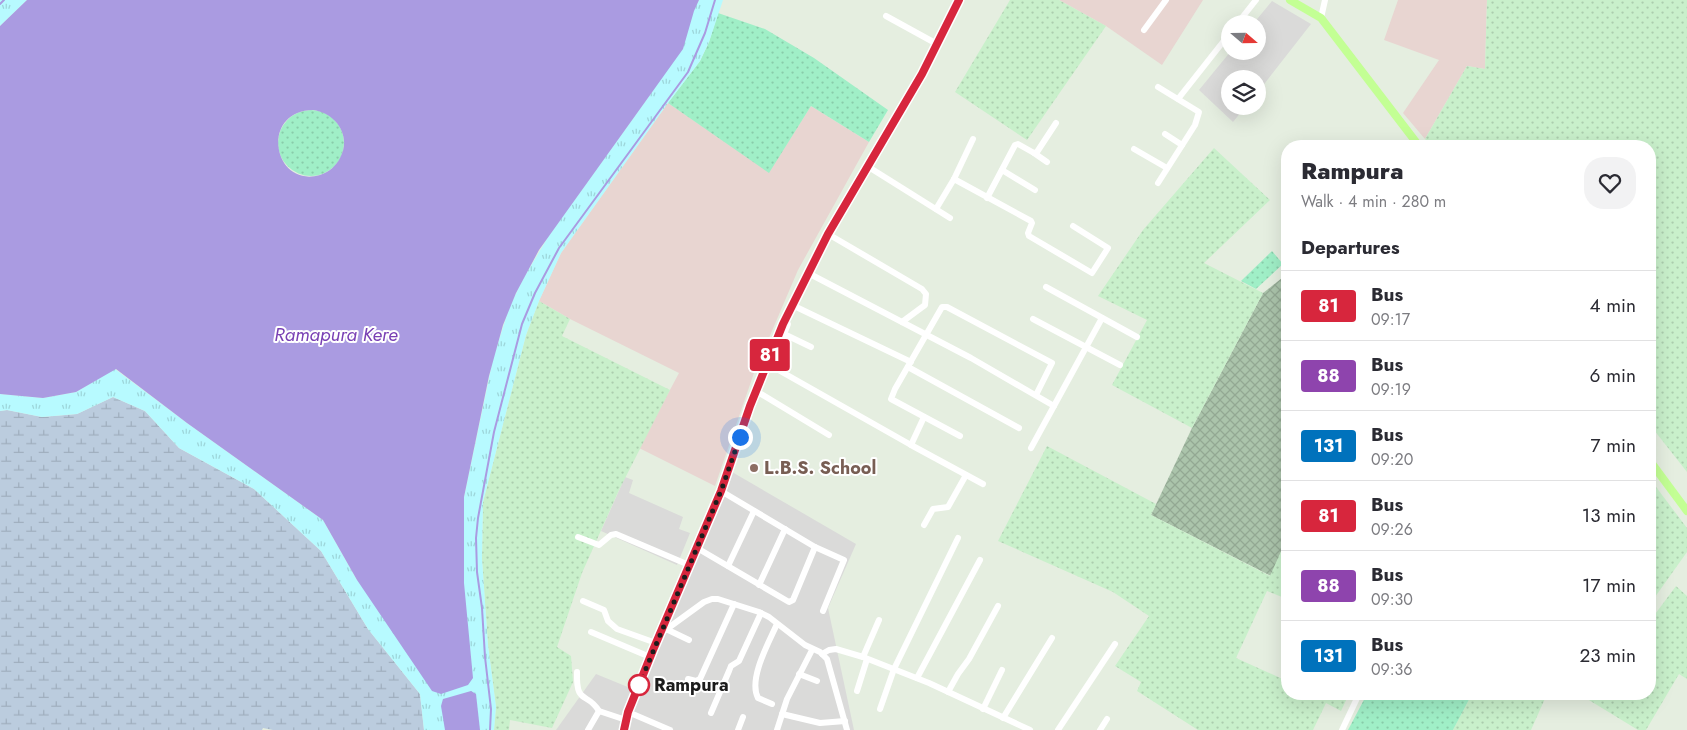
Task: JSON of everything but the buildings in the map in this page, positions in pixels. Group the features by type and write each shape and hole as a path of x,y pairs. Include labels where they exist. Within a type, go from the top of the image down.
{"main road":[{"path":"624,730 627,716 650,657 663,632 721,491 766,363 785,320 828,234 937,44 959,0"},
{"path":"1290,0 1321,18 1414,140"},
{"path":"1656,468 1687,511"}],"street":[{"path":"1144,30 1166,0"},
{"path":"1244,15 1256,0"},
{"path":"1321,18 1325,0"},
{"path":"886,16 937,44"},
{"path":"1178,99 1221,44"},
{"path":"1158,87 1199,112 1195,125 1158,183"},
{"path":"1034,153 1038,152 1056,123"},
{"path":"1165,134 1182,146"},
{"path":"936,209 954,179 973,140"},
{"path":"987,198 1016,145 1018,144 1048,162"},
{"path":"1134,149 1167,168"},
{"path":"868,166 950,218"},
{"path":"1002,170 1035,190"},
{"path":"954,179 1031,220 1029,236 1092,273 1108,248 1074,226"},
{"path":"828,234 922,289 926,294 925,305 902,322"},
{"path":"808,273 902,322 1054,406"},
{"path":"1046,287 1137,337"},
{"path":"792,305 909,364 1019,428"},
{"path":"960,436 892,399 891,395 940,309 947,307 1052,363 1036,395"},
{"path":"1031,448 1102,318"},
{"path":"1033,319 1120,366"},
{"path":"772,350 776,351 784,334 788,324 785,320"},
{"path":"784,334 811,347"},
{"path":"766,363 983,484"},
{"path":"756,391 829,435"},
{"path":"910,445 924,418"},
{"path":"924,525 933,509 948,507 966,475"},
{"path":"721,491 815,547 844,560 822,611"},
{"path":"728,566 754,511"},
{"path":"759,585 784,529"},
{"path":"578,537 599,545 611,535 616,534 689,566"},
{"path":"880,709 894,669 958,538"},
{"path":"697,548 759,585 792,602 815,547"},
{"path":"918,678 980,560"},
{"path":"663,632 704,602 712,599 718,599 761,613 812,650 822,654 829,663 847,730"},
{"path":"583,601 604,610 608,621 617,629 656,643"},
{"path":"688,679 696,681 700,679 734,604"},
{"path":"948,692 969,659 998,606"},
{"path":"712,713 731,666 739,661 761,613"},
{"path":"857,691 865,658 879,620"},
{"path":"772,704 758,698 756,687 761,660 777,624"},
{"path":"591,632 650,657"},
{"path":"663,632 689,640"},
{"path":"1003,718 1052,638"},
{"path":"1058,730 1115,644"},
{"path":"822,654 836,649 865,658 918,678 1026,729"},
{"path":"777,730 787,699 812,650"},
{"path":"983,709 1002,670"},
{"path":"577,672 576,687 578,692 599,711 627,716 670,730"},
{"path":"799,674 817,682"},
{"path":"1342,730 1356,700"},
{"path":"588,730 599,711"},
{"path":"782,714 820,723 845,721"},
{"path":"738,730 743,717"},
{"path":"1100,730 1107,719"}],"shaded area":[{"path":"1010,0 1059,0 1106,26 1027,140 955,92"},
{"path":"1059,0 1203,0 1162,65 1106,26"},
{"path":"1398,0 1487,0 1485,69 1467,66 1425,139 1403,113 1439,60 1384,40"},
{"path":"1487,0 1687,0 1687,472 1656,433 1656,140 1426,140 1467,66 1485,69"},
{"path":"1272,1 1311,24 1266,82 1266,70 1221,70 1221,111 1199,90 1224,60 1266,60 1266,15 1260,15"},
{"path":"668,103 769,172 811,106 869,142 798,270 754,373 715,486 639,448 679,373 570,319 539,301 561,253"},
{"path":"1226,115 1239,115 1233,122"},
{"path":"1214,148 1270,200 1204,263 1263,293 1192,428 1112,385 1147,320 1098,296 1143,230"},
{"path":"1281,279 1281,552 1271,576 1151,515 1192,428 1263,293"},
{"path":"539,301 570,319 562,336 670,390 619,490 582,573 557,647 571,656 573,682 552,728 510,720 509,730 494,730 496,707 488,645 482,559 483,502 526,335"},
{"path":"1047,446 1156,504 1151,515 1270,576 1281,551 1281,597 1267,591 1236,658 1281,678 1281,700 1346,700 1341,711 1326,703 1313,730 1198,730 1137,691 1141,682 1115,666 1149,616 1113,592 998,541"},
{"path":"732,472 856,544 828,608 854,730 556,730 596,674 640,692"},
{"path":"625,477 633,480 629,493 683,517 679,529 690,533 677,565 601,531"},
{"path":"1656,487 1687,528 1687,552 1656,596"},
{"path":"1676,586 1687,596 1687,679 1679,674 1646,730 1638,730 1589,700 1656,700 1656,613"},
{"path":"1469,700 1544,700 1531,730 1453,730"}],"green space":[{"path":"0,0 27,0 0,26"},
{"path":"699,0 723,0 709,42 700,61 561,253 526,335 483,502 482,559 488,645 496,707 494,730 424,730 420,694 368,629 321,551 254,489 179,448 145,411 113,397 77,414 42,417 7,410 0,411 0,394 43,398 76,392 115,369 323,520 357,580 464,583 464,497 493,359 509,308 523,279 548,237 652,92"},
{"path":"718,13 765,29 814,58 888,110 869,142 811,106 769,173 668,103 700,61 709,42"},
{"path":"311,110 324,112 339,125 342,130 344,143 342,156 329,171 324,174 311,176 298,174 283,161 280,156 278,143 280,130 293,115 298,112"},
{"path":"1272,251 1281,262 1281,266 1256,289 1241,281"},
{"path":"113,397 145,411 179,448 254,489 321,551 368,629 420,694 424,730 273,730 263,728 262,730 0,730 0,411 7,410 42,417 77,414"},
{"path":"1364,700 1469,700 1453,730 1348,730"}],"water":[{"name":"Ramapura Kere","path":"27,0 699,0 683,49 539,250 516,293 503,325 489,376 464,497 464,583 473,678 468,685 441,694 432,691 357,580 323,520 187,423 116,369 76,392 43,398 0,394 0,26","holes":["313,110 329,116 340,127 343,134 343,150 338,161 329,170 320,175 304,176 291,171 283,161 279,148 279,135 285,123 296,114"]},
{"path":"471,691 476,694 480,730 445,730 441,706 443,699"}],"waterway":[{"path":"0,4 4,0"},
{"path":"490,730 491,709 477,572 476,538 494,432 522,324 535,293 559,248 688,72 705,33 715,0"}],"bus line":[{"name":"81","path":"624,730 628,712 653,650 721,491 760,377 783,324 828,234 922,74 959,0"}],"place":[{"name":"L.B.S. School","path":"754,468"},
{"name":"Rampura","path":"639,685"}],"route":[{"path":"639,685 721,491 740,437"}]}
